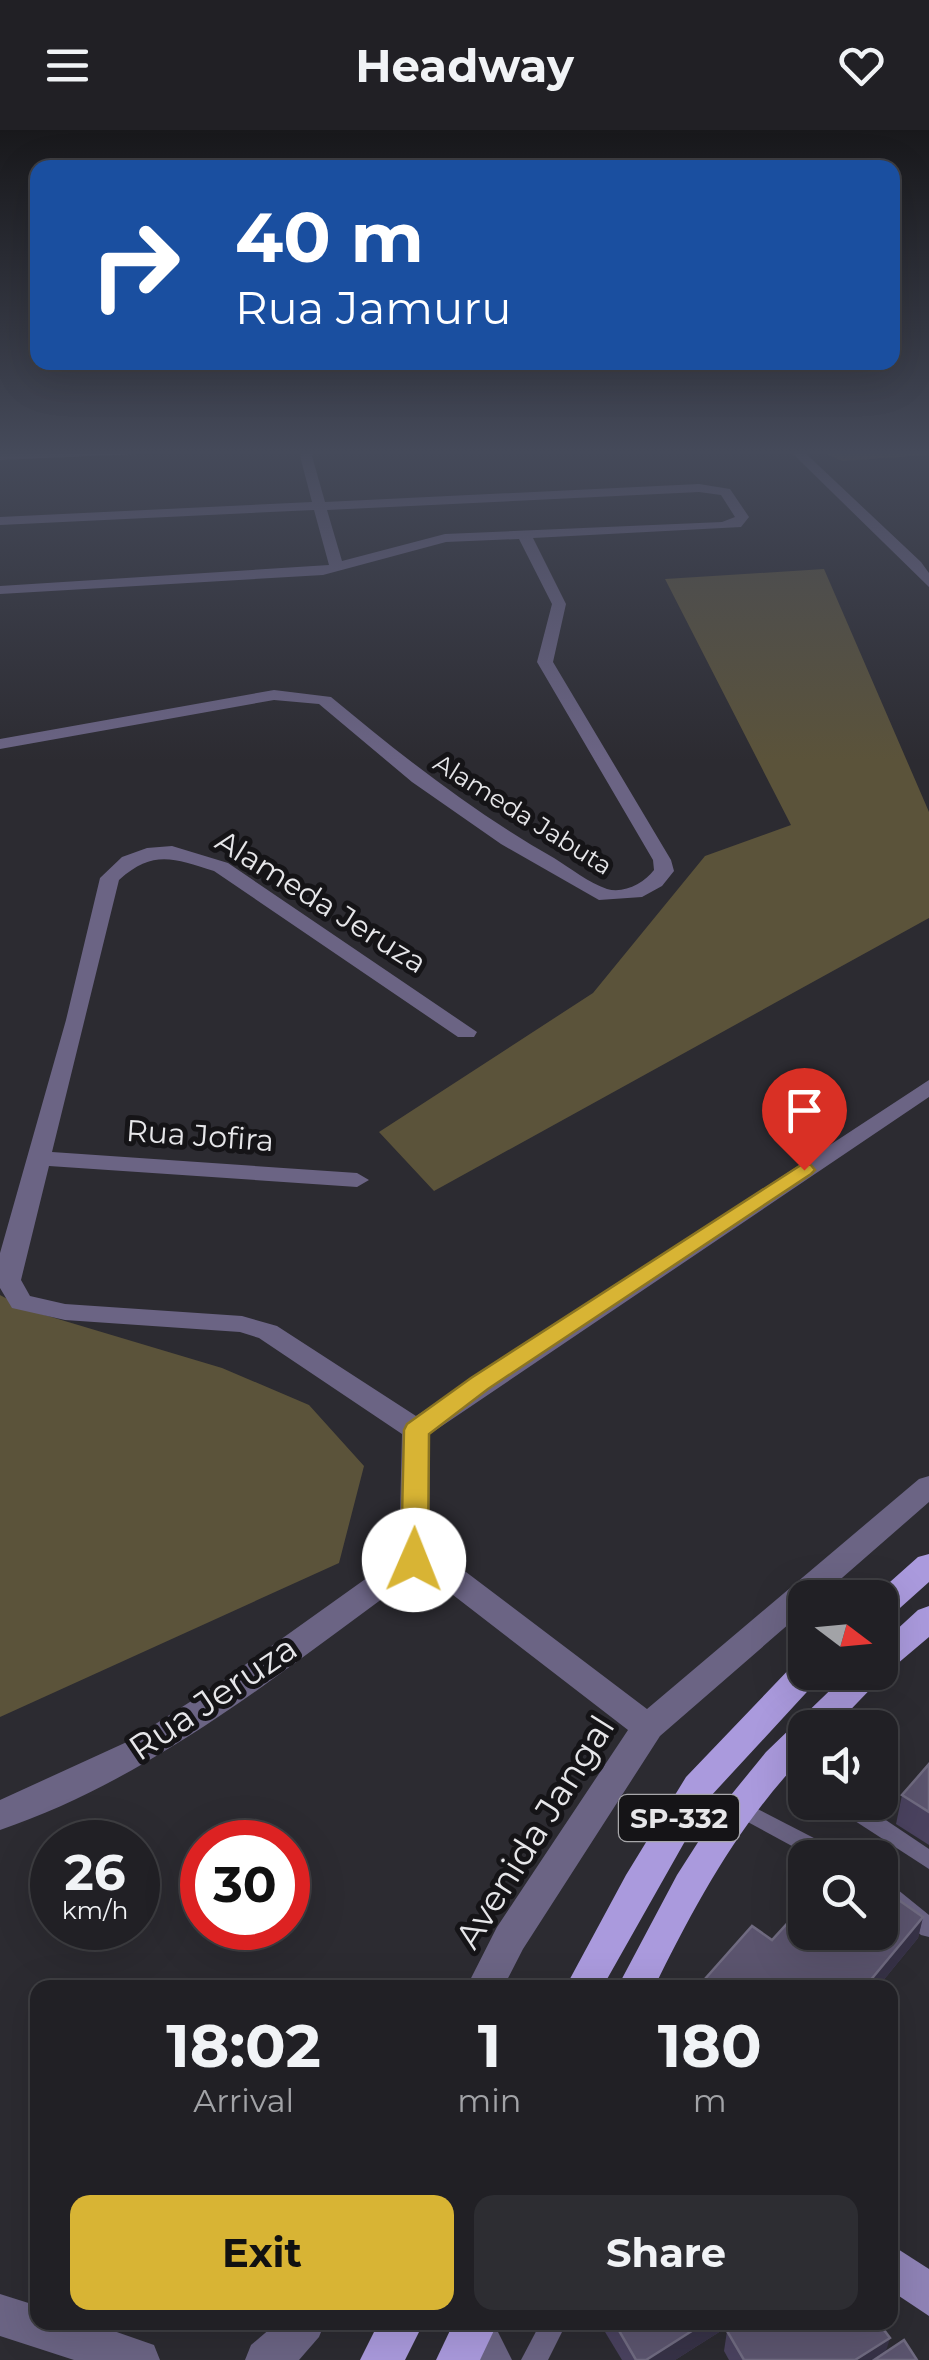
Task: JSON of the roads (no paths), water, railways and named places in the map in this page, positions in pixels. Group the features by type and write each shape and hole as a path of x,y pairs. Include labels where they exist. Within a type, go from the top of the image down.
{"main road":[{"path":"898,1592 929,1565"},
{"path":"898,1647 929,1618"},
{"name":"SP-332","path":"588,1980 638,1886 698,1787 789,1690"},
{"path":"831,1710 851,1690"},
{"name":"SP-332","path":"639,1980 679,1900 738,1807 788,1763"},
{"path":"381,2360 398,2330"}],"street":[{"path":"332,553 337,569"},
{"path":"0,590 337,569 387,553"},
{"name":"Alameda Jabuta","path":"0,744 274,695 325,700 418,778 508,840 606,896 635,892 656,882 664,871 662,860 545,662 560,604 540,553"},
{"path":"904,553 929,583"},
{"name":"Alameda Jeruza","path":"416,1430 268,1332 242,1324 65,1312 21,1302 8,1280 9,1266 110,878 129,861 147,854 190,855 221,867 466,1032"},
{"path":"648,1727 455,1580 414,1560 416,1430 929,1087"},
{"name":"Rua Jofira","path":"39,1158 357,1180"},
{"name":"Avenida Jangal","path":"488,1980 510,1938 648,1727 929,1486"},
{"name":"Rua Jeruza","path":"0,1816 141,1750 232,1691 414,1560"},
{"path":"898,2270 929,2295"},
{"path":"0,2315 30,2325"},
{"path":"46,2330 139,2360"},
{"path":"266,2360 298,2330"}],"lane":[{"path":"738,1807 800,1840"},
{"path":"869,1820 929,1860"},
{"path":"898,1901 929,1928"},
{"path":"534,2360 550,2330"}]}
